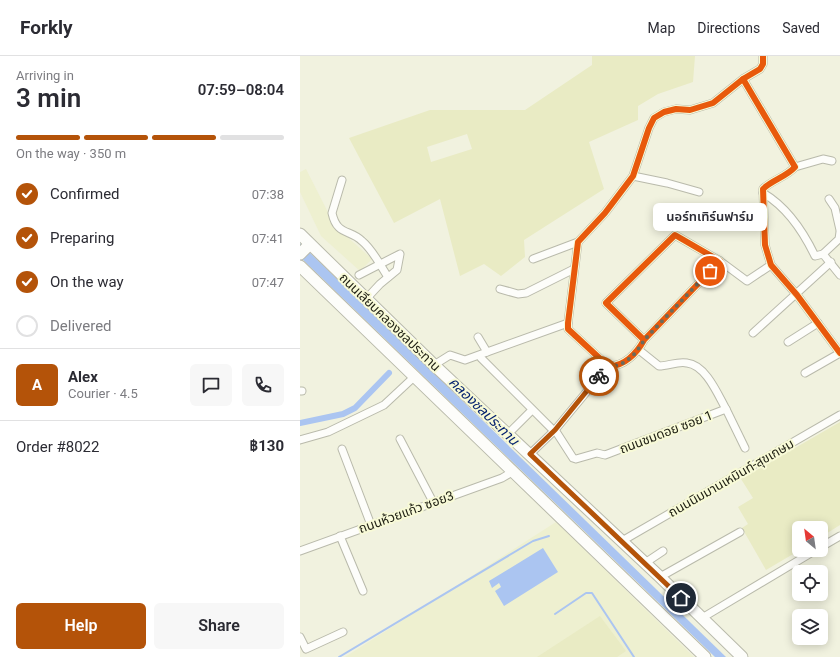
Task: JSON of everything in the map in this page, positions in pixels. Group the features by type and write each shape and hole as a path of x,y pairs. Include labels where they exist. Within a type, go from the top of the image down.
{"main road":[{"name":"ถนนเลียบคลองชลประทาน","path":"300,234 305,249 366,299 434,365 645,562 742,657"},
{"name":"ถนนเลียบคลองชลประทาน","path":"300,266 705,657"}],"street":[{"path":"533,259 578,242 605,213 633,176 649,128 654,118 664,112 676,109 690,110 712,103 743,79 760,69 763,64 763,56"},
{"path":"743,79 795,167"},
{"path":"805,373 840,353 797,295 771,265 765,245 763,190 768,184 791,171 795,167 823,159 832,161"},
{"path":"633,176 667,183 698,192"},
{"path":"342,180 332,213 333,217 340,230 361,240 388,277"},
{"path":"763,193 773,198 792,217 806,238 815,256 823,254 839,239 840,231 835,208 829,199"},
{"path":"644,340 606,303 675,235 720,261 747,282 771,265"},
{"path":"578,242 568,323 571,333 608,366 622,363 639,350 644,340 720,261"},
{"path":"359,275 400,254 397,270 366,299"},
{"path":"823,254 840,275"},
{"path":"752,333 797,295 831,262"},
{"path":"500,289 518,294 526,293 574,269"},
{"path":"434,365 450,354 464,360 484,355 568,323"},
{"path":"788,342 818,323"},
{"path":"478,337 484,355 532,410 553,429"},
{"name":"ถนนชมดอย ซอย 1","path":"553,429 573,458 576,459 597,453 605,455 726,410 715,389 699,369 688,362 659,366 639,350"},
{"path":"530,454 608,366"},
{"path":"300,440 328,432 378,408 414,377"},
{"path":"508,434 532,410"},
{"path":"726,410 746,448"},
{"name":"ถนนนิมมานเหมินท์-สุขเกษม","path":"622,541 840,415"},
{"path":"400,439 433,502"},
{"path":"342,449 371,525"},
{"name":"ถนนห้วยแก้ว ซอย3","path":"300,550 502,478 512,472"},
{"path":"660,577 740,532"},
{"path":"340,536 363,591"},
{"path":"828,543 840,536"},
{"path":"645,562 663,551"},
{"path":"702,618 804,557"},
{"path":"300,637 306,648 342,632"}],"shaded area":[{"path":"592,56 695,56 693,82 658,94 638,106 638,120 589,142 604,189 524,240 525,257 501,276 484,264 460,276 440,199 394,223 349,138 430,110 525,110 592,65","holes":["467,134 472,149 431,162 427,147"]},
{"path":"306,169 335,226 372,259 360,271 321,236 300,192 300,172"},
{"path":"840,422 840,525 828,533 828,521 792,521 792,555 766,570 742,528 748,524 738,507 753,498 741,479"},
{"path":"556,522 694,657 345,657"},
{"path":"600,616 626,651 617,657 537,657"}],"water":[{"path":"300,243 726,657 715,657 300,257"},
{"path":"543,548 558,572 504,606 495,591 501,587 499,583 492,588 489,581"}],"waterway":[{"path":"300,423 343,414 355,408 389,373"},
{"path":"339,657 533,541 549,536"},
{"path":"555,614 586,593 592,593 634,657"}],"cycle path":[{"path":"644,340 720,261 675,235 606,303 644,340 638,350 625,362 614,366 608,366 568,329 578,242 605,213 633,176 649,128 654,118 664,112 676,109 690,110 713,103 743,79 760,69 763,64 763,56"},
{"path":"743,79 795,167 763,189 765,245 771,265 797,295 840,353"}],"way so far":[{"path":"599,376 608,366 622,363 636,353 644,340 710,271"}],"place":[{"name":"นอร์ทเทิร์นฟาร์ม","path":"710,271"}],"route":[{"path":"599,376 555,430 530,454 681,598"}],"water label":[{"name":"คลองชลประทาน","path":"484,411"}]}
